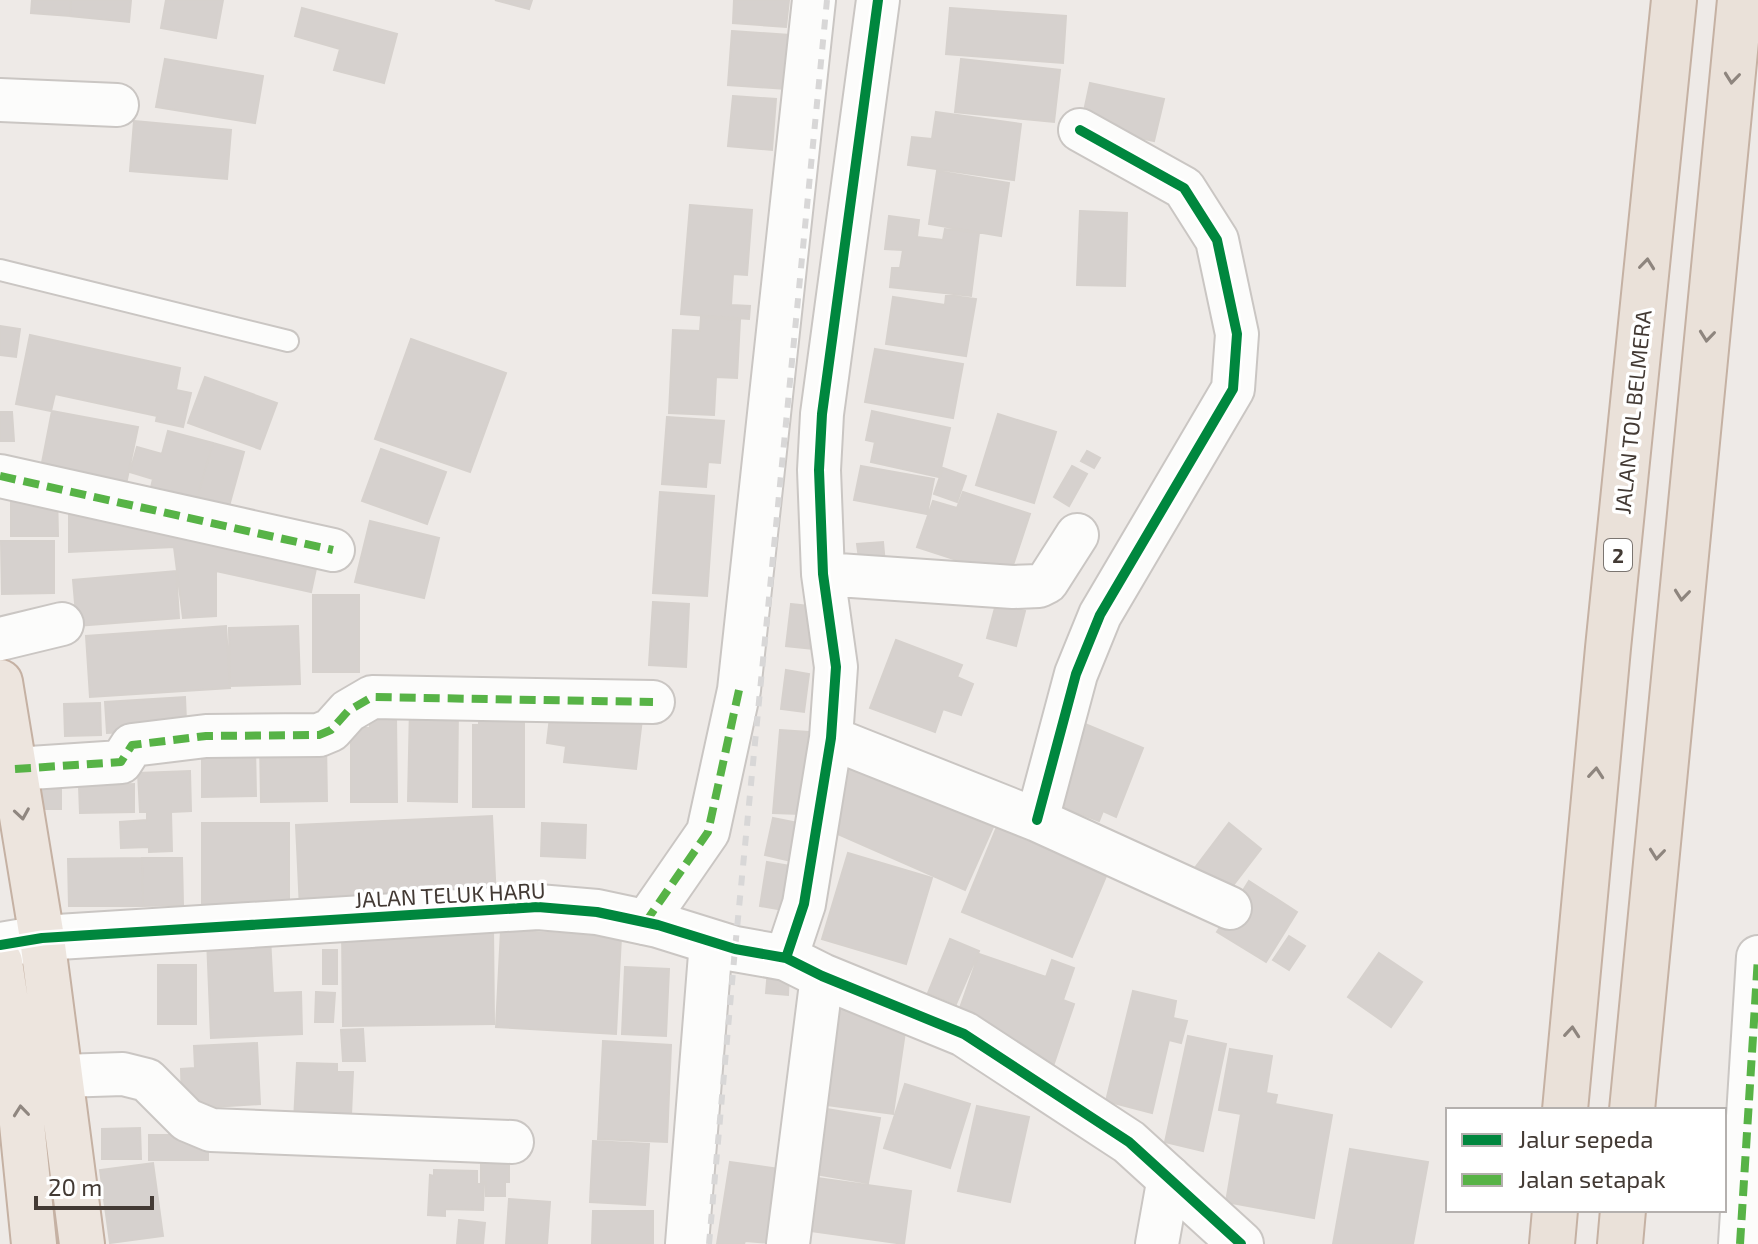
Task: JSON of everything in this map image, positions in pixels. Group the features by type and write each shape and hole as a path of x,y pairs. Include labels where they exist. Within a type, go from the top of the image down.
{"highway":[{"name":"JALAN TOL BELMERA","path":"1565,1108 1674,0"},
{"path":"1632,1108 1740,0"},
{"path":"0,682 61,1076 43,1172 34,1244"},
{"path":"0,962 17,1074 43,1172 82,1244"},
{"path":"1552,1244 1555,1212"},
{"path":"1620,1244 1623,1212"}],"street":[{"path":"645,923 708,832 739,690 814,0"},
{"path":"788,1244 804,967 804,904 831,738 836,667 823,574 819,470 822,414 878,0"},
{"path":"0,100 117,105"},
{"path":"1037,820 1076,674 1100,615 1233,389 1237,334 1217,240 1184,188 1080,130"},
{"path":"0,476 333,550"},
{"path":"823,574 1013,587 1039,586 1047,582 1077,535"},
{"path":"0,639 62,624"},
{"path":"15,769 121,762 132,745 206,736 319,735 331,730 348,711 372,697 653,702"},
{"path":"831,738 1037,820 1230,908"},
{"name":"JALAN TELUK HARU","path":"0,945 42,938 538,907 597,912 645,923 804,967 964,1034 1129,1142 1241,1244"},
{"path":"687,1244 711,942"},
{"path":"1740,1244 1752,1129 1758,957"},
{"path":"61,1076 123,1074 147,1080 187,1120 211,1130 512,1142"},
{"path":"1157,1244 1169,1177"}],"lane":[{"path":"0,270 288,341"}],"building":[{"path":"32,0 71,0 70,16 31,13"},
{"path":"71,0 131,0 129,22 70,16"},
{"path":"166,0 223,0 216,38 161,28"},
{"path":"495,0 532,0 529,9"},
{"path":"734,0 789,0 786,27 733,23"},
{"path":"302,8 397,34 384,83 334,70 340,49 295,36"},
{"path":"950,8 1066,16 1063,63 946,54"},
{"path":"732,31 804,36 800,90 728,85"},
{"path":"165,59 263,76 255,123 156,107"},
{"path":"961,59 1060,70 1054,122 955,112"},
{"path":"1090,83 1164,99 1154,141 1081,125"},
{"path":"733,96 776,99 772,150 728,146"},
{"path":"936,112 1021,124 1014,180 908,165 912,137 932,139"},
{"path":"134,121 231,130 227,179 130,171"},
{"path":"937,171 1009,183 1001,236 929,224"},
{"path":"690,205 752,210 747,275 733,274 731,305 750,306 749,319 681,314"},
{"path":"1080,211 1127,213 1125,286 1077,285"},
{"path":"889,216 919,220 917,237 943,240 945,229 979,233 971,296 890,287 892,268 900,268 903,250 885,249"},
{"path":"946,295 976,299 966,356 886,344 893,297 945,305"},
{"path":"701,317 740,320 737,378 716,377 714,415 669,413 673,330 700,331"},
{"path":"0,326 20,329 16,357 0,355"},
{"path":"30,335 180,368 176,390 191,393 183,427 156,421 157,416 55,394 51,411 16,404"},
{"path":"411,339 506,373 470,472 375,439"},
{"path":"875,349 963,364 953,418 865,402"},
{"path":"205,377 277,403 260,449 188,423"},
{"path":"52,411 138,427 125,489 40,473"},
{"path":"872,411 950,428 939,477 871,462 875,442 866,440"},
{"path":"0,412 12,412 14,441 0,441"},
{"path":"998,414 1056,432 1034,503 976,485"},
{"path":"667,417 724,421 720,463 708,462 706,487 662,484"},
{"path":"168,431 213,443 194,508 149,496 153,479 130,472 137,447 162,454"},
{"path":"213,443 244,452 226,517 194,508"},
{"path":"381,449 446,472 427,524 362,501"},
{"path":"1087,451 1100,458 1094,468 1081,461"},
{"path":"861,466 934,479 927,514 854,500"},
{"path":"1072,466 1087,474 1069,506 1054,497"},
{"path":"943,468 966,476 957,502 934,494"},
{"path":"11,483 57,492 58,536 11,536"},
{"path":"660,492 714,496 707,596 653,593"},
{"path":"963,492 1030,514 1009,577 917,547 933,501 957,508"},
{"path":"69,494 320,550 311,592 216,571 216,616 183,618 174,547 69,552"},
{"path":"370,521 439,538 424,598 355,582"},
{"path":"1,541 54,541 54,593 2,594"},
{"path":"883,542 885,564 860,566 857,544"},
{"path":"176,571 179,618 77,626 73,580"},
{"path":"313,595 359,595 359,672 313,672"},
{"path":"653,602 689,604 686,667 649,665"},
{"path":"791,604 818,607 813,649 786,646"},
{"path":"996,604 1025,611 1016,646 987,638"},
{"path":"226,626 230,688 90,697 86,636"},
{"path":"298,626 300,684 230,686 229,628"},
{"path":"896,640 962,665 957,677 973,684 961,715 943,709 935,732 870,708"},
{"path":"786,670 809,674 804,712 781,709"},
{"path":"185,697 186,721 172,730 107,733 105,702"},
{"path":"479,701 524,701 524,807 473,807 473,725 479,725"},
{"path":"100,703 101,735 65,736 64,704"},
{"path":"410,706 458,707 457,802 408,801"},
{"path":"551,708 642,719 636,769 564,762 566,746 547,743"},
{"path":"370,715 396,715 397,802 351,802 351,728 370,728"},
{"path":"1085,724 1143,748 1116,817 1103,811 1099,821 1054,804"},
{"path":"780,730 808,732 801,814 773,813"},
{"path":"260,742 326,742 327,801 261,802"},
{"path":"255,745 256,796 202,797 202,746"},
{"path":"857,753 921,796 993,827 965,890 824,828"},
{"path":"190,771 191,811 171,812 172,851 149,852 149,847 121,848 120,822 147,820 147,812 140,812 138,773"},
{"path":"36,778 61,778 61,809 36,809"},
{"path":"134,784 134,812 80,813 79,786"},
{"path":"492,816 496,899 300,909 296,825"},
{"path":"1001,817 1112,862 1072,957 962,912"},
{"path":"773,818 808,825 800,863 765,855"},
{"path":"202,823 289,823 289,911 202,911"},
{"path":"542,823 586,825 585,858 541,856"},
{"path":"1229,823 1261,849 1221,901 1188,877"},
{"path":"848,853 932,878 906,964 822,939"},
{"path":"142,858 182,858 183,905 143,906"},
{"path":"142,858 143,906 69,906 68,859"},
{"path":"767,862 802,868 795,912 760,906"},
{"path":"1249,881 1297,912 1266,962 1217,932"},
{"path":"493,926 494,1024 343,1026 342,928"},
{"path":"501,930 621,937 616,1034 496,1027"},
{"path":"1289,936 1305,946 1289,970 1273,960"},
{"path":"270,937 273,993 301,992 302,1034 211,1038 207,939"},
{"path":"950,939 979,951 956,1004 928,993"},
{"path":"323,950 337,950 337,984 323,984"},
{"path":"1379,953 1422,982 1391,1027 1348,997"},
{"path":"979,954 1046,977 1052,960 1074,968 1063,1000 1074,1004 1051,1072 954,1025"},
{"path":"158,965 196,965 196,1024 158,1024"},
{"path":"625,967 669,969 666,1036 622,1034"},
{"path":"768,969 789,971 788,995 766,993"},
{"path":"828,991 906,1025 893,1114 811,1103"},
{"path":"1133,991 1176,1001 1173,1018 1187,1021 1181,1043 1169,1040 1152,1113 1106,1101"},
{"path":"316,992 335,993 333,1022 315,1022"},
{"path":"363,1029 365,1061 343,1061 341,1030"},
{"path":"1188,1036 1226,1044 1203,1151 1165,1142"},
{"path":"603,1041 671,1045 667,1142 598,1139"},
{"path":"257,1043 260,1104 196,1108 182,1102 181,1069 195,1068 194,1046"},
{"path":"1230,1049 1272,1056 1266,1093 1277,1095 1275,1104 1332,1115 1314,1218 1226,1202 1241,1114 1219,1110"},
{"path":"297,1063 337,1064 337,1072 353,1072 351,1115 294,1121"},
{"path":"905,1084 970,1104 950,1168 884,1148"},
{"path":"977,1106 1029,1117 1010,1202 958,1191"},
{"path":"821,1108 880,1118 868,1183 809,1173"},
{"path":"140,1128 141,1159 102,1159 102,1129"},
{"path":"149,1135 208,1135 208,1160 149,1160"},
{"path":"593,1141 649,1144 645,1205 590,1202"},
{"path":"1350,1149 1428,1162 1413,1244 1333,1244"},
{"path":"481,1160 509,1160 509,1182 505,1182 505,1196 486,1196 486,1182 481,1182"},
{"path":"730,1162 794,1171 783,1244 745,1241 744,1244 717,1244"},
{"path":"153,1163 163,1236 110,1243 100,1170"},
{"path":"434,1170 477,1171 477,1184 484,1184 483,1210 445,1209 445,1216 428,1215 430,1175 434,1176"},
{"path":"817,1178 911,1191 904,1244 810,1231"},
{"path":"509,1199 550,1202 547,1244 506,1244"},
{"path":"593,1211 653,1211 653,1244 592,1244"},
{"path":"459,1220 485,1223 483,1244 457,1244"}],"railway":[{"path":"709,1244 827,0"}],"marked path":[{"path":"0,476 333,550"},
{"path":"645,923 708,832 739,690"},
{"path":"15,769 121,762 132,745 206,736 319,735 331,730 348,711 372,697 653,702"},
{"path":"1740,1244 1758,957"}],"cycle path":[{"path":"786,958 804,904 831,738 836,667 823,574 819,470 822,414 878,0"},
{"path":"1037,820 1076,674 1100,615 1233,389 1237,334 1217,240 1184,188 1080,130"},
{"path":"0,945 42,938 538,907 597,912 658,925 735,949 786,958 822,976 964,1034 1129,1142 1241,1244"}]}
